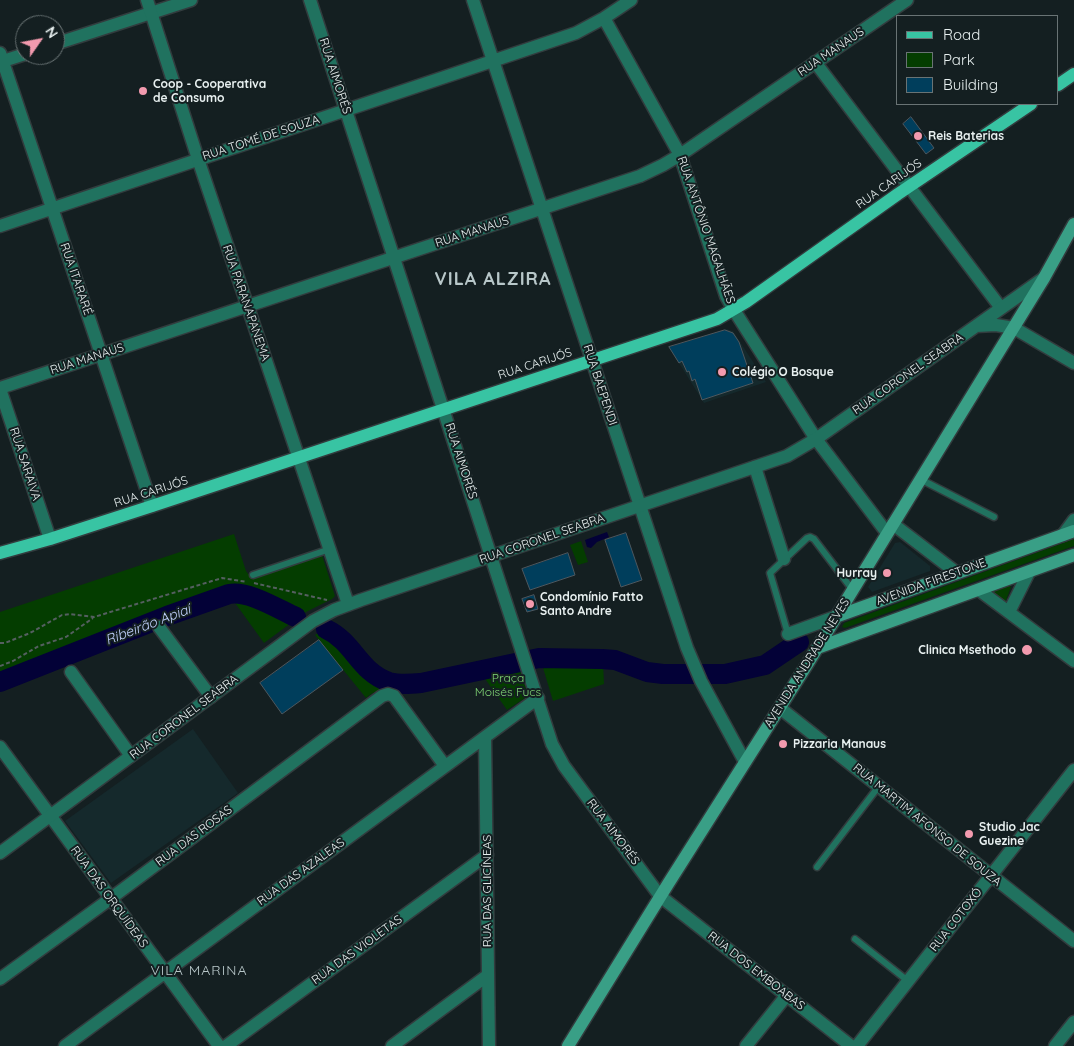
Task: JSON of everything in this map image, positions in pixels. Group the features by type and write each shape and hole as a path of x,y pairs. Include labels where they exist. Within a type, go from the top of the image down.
{"main road":[{"path":"1059,84 1074,74"},
{"name":"RUA CARIJÓS","path":"0,553 152,506 716,319 734,310 909,186 1030,105"},
{"name":"RUA CORONEL SEABRA","path":"1044,278 1074,224"},
{"name":"AVENIDA ANDRADE NEVES","path":"564,1046 571,1041 660,896 780,708 1044,278"},
{"name":"AVENIDA FIRESTONE","path":"835,617 1068,533"},
{"name":"AVENIDA FIRESTONE","path":"817,648 1074,556"}],"street":[{"path":"65,40 149,6 191,0"},
{"name":"RUA AIMORÉS","path":"310,0 552,744 564,766 660,896"},
{"name":"RUA BAEPENDI","path":"473,0 687,648 701,682 745,762"},
{"name":"RUA TOMÉ DE SOUZA","path":"0,226 576,33 604,18 631,0"},
{"name":"RUA MANAUS","path":"0,389 640,176 680,155 907,0"},
{"name":"RUA PARANAPANEMA","path":"149,6 247,307 348,604"},
{"name":"RUA ANTÔNIO MAGALHÃES","path":"604,18 680,155 726,296 816,439 890,528 957,573"},
{"path":"1,58 15,56"},
{"name":"RUA ITARARÉ","path":"1,58 152,506"},
{"path":"815,62 1001,308"},
{"name":"RUA CORONEL SEABRA","path":"0,853 313,621 348,604 787,456 816,439 1044,278"},
{"path":"976,326 996,324 1014,328 1074,363"},
{"name":"RUA SARAIVA","path":"0,389 50,539"},
{"path":"755,467 784,559"},
{"path":"1068,533 1074,520"},
{"path":"1009,612 1029,572"},
{"path":"979,590 1074,661"},
{"name":"AVENIDA FIRESTONE","path":"788,634 835,617"},
{"path":"159,627 211,697"},
{"path":"71,672 131,756"},
{"name":"RUA DAS ROSAS","path":"0,978 110,899 382,696 388,694 394,696 445,766"},
{"name":"RUA DAS AZALEAS","path":"65,1046 538,698"},
{"name":"RUA MARTIM AFONSO DE SOUZA","path":"780,708 1074,942"},
{"name":"RUA DAS GLICÍNEAS","path":"485,736 489,1046"},
{"name":"RUA DAS ORQUÍDEAS","path":"0,747 219,1046"},
{"name":"RUA COTOXÓ","path":"857,1046 1074,770"},
{"name":"RUA DAS VIOLETAS","path":"226,1046 487,855"},
{"name":"RUA DOS EMBOABAS","path":"660,896 851,1046"},
{"path":"392,1046 488,975"},
{"path":"746,1046 787,995"},
{"path":"1055,1046 1074,1022"}],"lane":[{"path":"920,479 994,517"},
{"path":"788,634 770,573 807,538 814,539 852,589"},
{"path":"254,575 330,549"},
{"path":"817,867 879,786"},
{"path":"855,939 908,981"}],"path":[{"path":"0,666 39,646 66,637 94,617 222,578 330,601 334,610"},
{"path":"0,643 5,643 30,633 62,615 94,617"}],"shaded area":[{"name":"Colégio O Bosque","path":"726,329 733,331 766,382 704,403 669,347"},
{"path":"607,532 609,537 597,542 591,548 587,547 585,540"},
{"path":"900,542 930,566 930,571 872,592 868,587 895,543"},
{"path":"193,729 238,793 111,883 65,821"}],"green space":[{"path":"234,534 246,571 252,579 322,555 335,596 306,612 264,643 230,596 240,592 234,588 0,674 0,612"},
{"path":"1074,539 1074,546 845,628 842,627 844,623"},
{"path":"581,541 588,562 578,565 570,545"},
{"path":"1010,586 1005,603 991,592"},
{"path":"331,625 366,671 402,691 383,689 366,698 315,635"},
{"path":"541,661 603,661 604,684 553,701"},
{"name":"Praça Moisés Fucs","path":"518,664 528,696 507,710 481,673"}],"building":[{"name":"Reis Baterias","path":"911,117 934,148 926,154 903,124"},
{"name":"Colégio O Bosque","path":"725,330 733,333 739,342 753,383 702,400 695,379 692,381 689,371 687,372 682,361 679,363 669,347"},
{"path":"626,533 642,580 621,587 605,540"},
{"path":"568,553 575,575 530,590 522,569"},
{"name":"Condomínio Fatto Santo Andre","path":"534,595 538,609 527,612 522,599"},
{"path":"319,640 343,670 282,714 260,683"}],"waterway":[{"name":"Ribeirão Apiaí","path":"0,682 167,616 229,594 254,597 296,617"},
{"name":"Ribeirão Apiaí","path":"326,629 343,641 370,671 389,682 401,684 421,683 539,658 615,660 647,672 663,674 725,674 765,665 799,642"}],"place":[{"name":"Coop - Cooperativa de Consumo","path":"143,91"},
{"name":"Reis Baterias","path":"918,136"},
{"name":"Colégio O Bosque","path":"722,372"},
{"name":"Hurray","path":"887,573"},
{"name":"Condomínio Fatto Santo Andre","path":"530,604"},
{"name":"Clinica Msethodo","path":"1027,650"},
{"name":"Pizzaria Manaus","path":"783,744"},
{"name":"Studio Jac Guezine","path":"969,834"}],"district":[{"name":"VILA ALZIRA","path":"493,280"},
{"name":"VILA MARINA","path":"199,971"}]}
